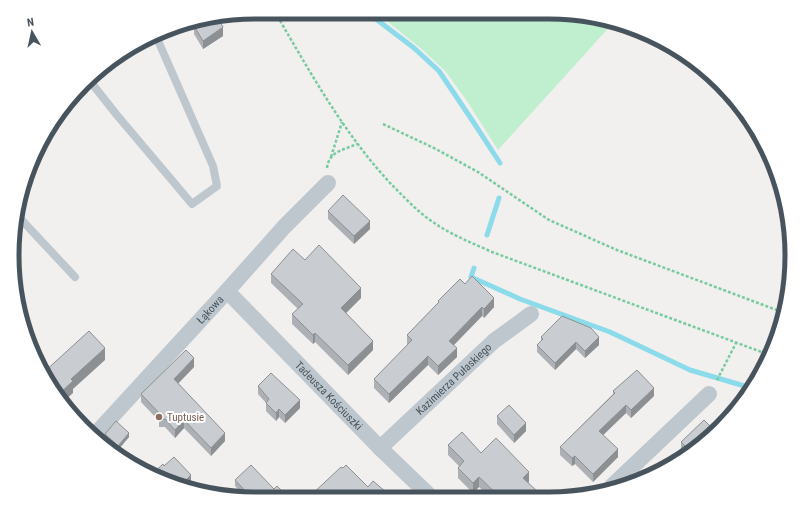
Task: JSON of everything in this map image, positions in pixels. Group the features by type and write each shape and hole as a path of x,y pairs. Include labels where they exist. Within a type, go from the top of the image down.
{"street":[{"name":"Łąkowa","path":"99,432 284,227 328,183"},
{"name":"Tadeusza Kościuszki","path":"227,291 380,448 426,492"},
{"name":"Kazimierza Pułaskiego","path":"380,448 494,341 531,314"},
{"path":"616,482 713,387"}],"lane":[{"path":"93,84 192,204 217,186 213,166 158,40"},
{"path":"22,219 75,277"}],"path":[{"path":"279,19 357,144 382,174 429,220 452,235 527,266 764,353"},
{"path":"328,183 328,161 331,157 342,121"},
{"path":"382,124 434,148 478,172 549,220 616,250 778,311"},
{"path":"331,157 337,152 357,144"},
{"path":"713,387 736,343"}],"green space":[{"path":"384,19 548,19 579,21 609,27 498,150 467,101 446,72 424,51"}],"building":[{"path":"220,22 223,27 203,41 195,27"},
{"path":"343,195 370,221 354,236 328,211"},
{"path":"319,245 361,288 341,308 373,341 348,365 315,333 313,335 292,314 303,304 271,274 293,249 305,260"},
{"path":"472,276 494,298 484,309 482,307 449,341 457,348 438,366 428,356 389,394 374,379 412,340 407,335 439,302 438,301 460,279 465,284"},
{"path":"562,316 591,328 599,337 585,351 576,342 555,363 537,345 543,339 541,337"},
{"path":"89,331 105,348 71,379 73,381 62,391 48,369"},
{"path":"186,350 194,358 174,379 225,433 211,448 184,420 175,430 165,419 159,419 160,414 141,394"},
{"path":"637,370 654,388 631,410 626,405 599,431 618,449 593,474 575,456 572,458 560,447 615,393 613,391"},
{"path":"271,373 300,400 285,415 279,409 276,413 266,403 269,399 258,386"},
{"path":"509,405 526,423 514,435 497,416"},
{"path":"704,420 711,427 686,447 681,442"},
{"path":"116,421 129,433 118,446 105,434"},
{"path":"462,432 481,453 496,438 529,472 523,478 538,492 495,492 479,477 473,483 458,468 464,461 448,445"},
{"path":"174,457 191,475 185,481 156,470 163,464 164,466"},
{"path":"251,465 274,489 277,486 283,492 246,491 235,480"},
{"path":"346,465 368,487 373,481 386,492 314,492 341,467 343,468"}],"waterway":[{"path":"376,19 414,48 439,71 500,163"},
{"path":"487,235 499,198"},
{"path":"474,268 471,277 520,299 610,332 690,370 745,386"}],"place":[{"name":"Tuptusie","path":"159,417"}]}
